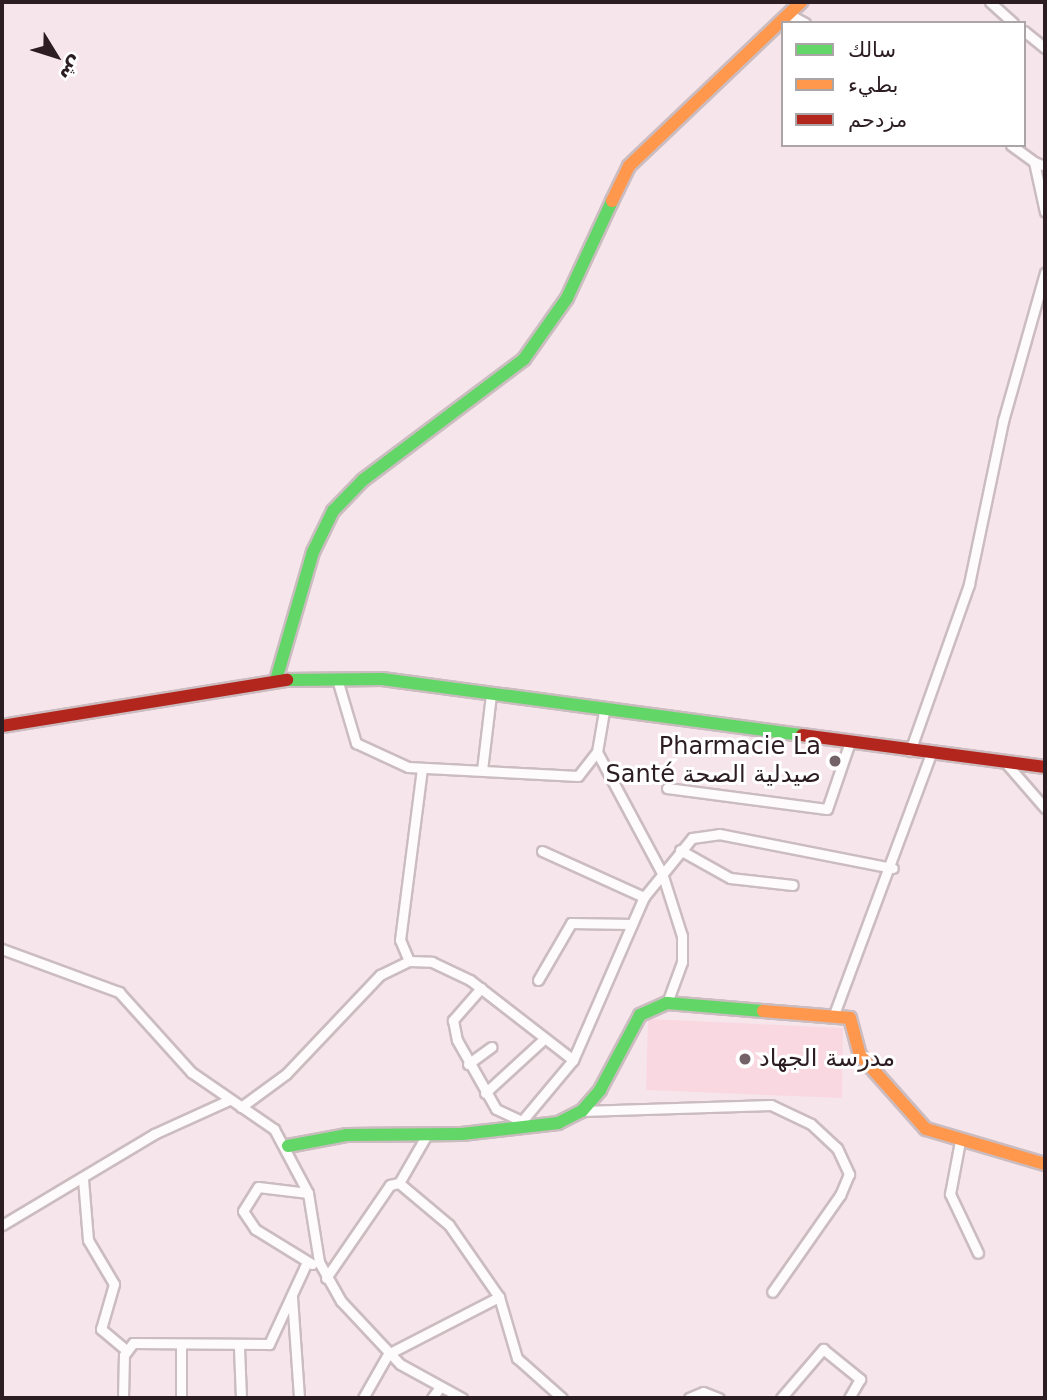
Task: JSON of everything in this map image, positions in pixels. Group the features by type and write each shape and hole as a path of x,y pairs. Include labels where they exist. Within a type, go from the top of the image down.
{"street":[{"path":"783,21 801,2"},
{"path":"990,2 1011,21"},
{"path":"790,15 801,21"},
{"path":"275,680 313,552 334,511 363,480 524,359 567,298 628,166 671,119 781,23"},
{"path":"1026,33 1045,48"},
{"path":"1014,147 1034,162 1045,166"},
{"path":"1034,162 1045,212"},
{"path":"910,751 969,584 1003,421 1045,273"},
{"path":"337,679 356,743 422,768 578,776 597,752 604,711"},
{"path":"2,726 275,680 337,679 491,695 1045,767"},
{"path":"482,770 491,695"},
{"path":"667,788 827,809 850,742"},
{"path":"597,752 662,873 682,936 682,962 667,1003"},
{"path":"833,1017 892,868 931,754"},
{"path":"1005,762 1045,808"},
{"path":"409,961 400,940 422,768"},
{"path":"481,988 453,1020 468,1064 485,1093 503,1116 522,1121 573,1060 644,897 692,838 719,834 892,868"},
{"path":"680,850 730,878 793,885"},
{"path":"542,851 644,897"},
{"path":"538,980 571,923 632,923"},
{"path":"2,949 119,992 178,1060 288,1146 308,1193 319,1262 326,1278 388,1354 462,1398"},
{"path":"241,1107 295,1065 380,975 409,961 432,962 481,988 573,1060"},
{"path":"288,1146 346,1135 426,1136 558,1124 582,1111 617,1066 640,1014 667,1003 853,1021 860,1055 903,1108 926,1129 1045,1164"},
{"path":"485,1093 545,1038"},
{"path":"468,1064 491,1047"},
{"path":"2,1225 155,1134 229,1100"},
{"path":"582,1111 771,1105 811,1124 837,1148 849,1174 840,1195 772,1292"},
{"path":"326,1278 390,1185 400,1183 426,1136"},
{"path":"960,1141 950,1194 978,1253"},
{"path":"83,1179 88,1240 114,1284 101,1329 126,1350"},
{"path":"400,1183 449,1225 499,1297 514,1354 556,1396"},
{"path":"308,1193 258,1187 243,1211 255,1229 306,1264 319,1262"},
{"path":"126,1350 137,1342 239,1348 269,1344 306,1264"},
{"path":"292,1296 299,1398"},
{"path":"363,1398 388,1354 499,1297"},
{"path":"181,1345 181,1398"},
{"path":"239,1348 241,1398"},
{"path":"781,1398 823,1349 860,1379 849,1398"},
{"path":"123,1398 126,1350"},
{"path":"432,1398 440,1387"},
{"path":"689,1398 702,1392 719,1398"}],"shaded area":[{"name":"مدرسة الجهاد","path":"648,1019 843,1028 842,1098 646,1090"}],"traffic: fast":[{"path":"276,680 313,552 333,511 363,480 524,359 567,298 612,201"},
{"path":"287,680 382,679 802,735"},
{"path":"288,1146 346,1135 462,1134 558,1123 582,1111 600,1090 640,1015 667,1003 763,1011"}],"traffic: slow":[{"path":"781,21 801,2"},
{"path":"612,201 629,166 781,21"},
{"path":"763,1011 850,1018 860,1055 926,1129 1045,1164"}],"traffic: jam":[{"path":"2,726 287,680"},
{"path":"802,735 1045,767"}],"place":[{"name":"Pharmacie La Santé صيدلية الصحة","path":"835,761"},
{"name":"مدرسة الجهاد","path":"745,1059"}]}
